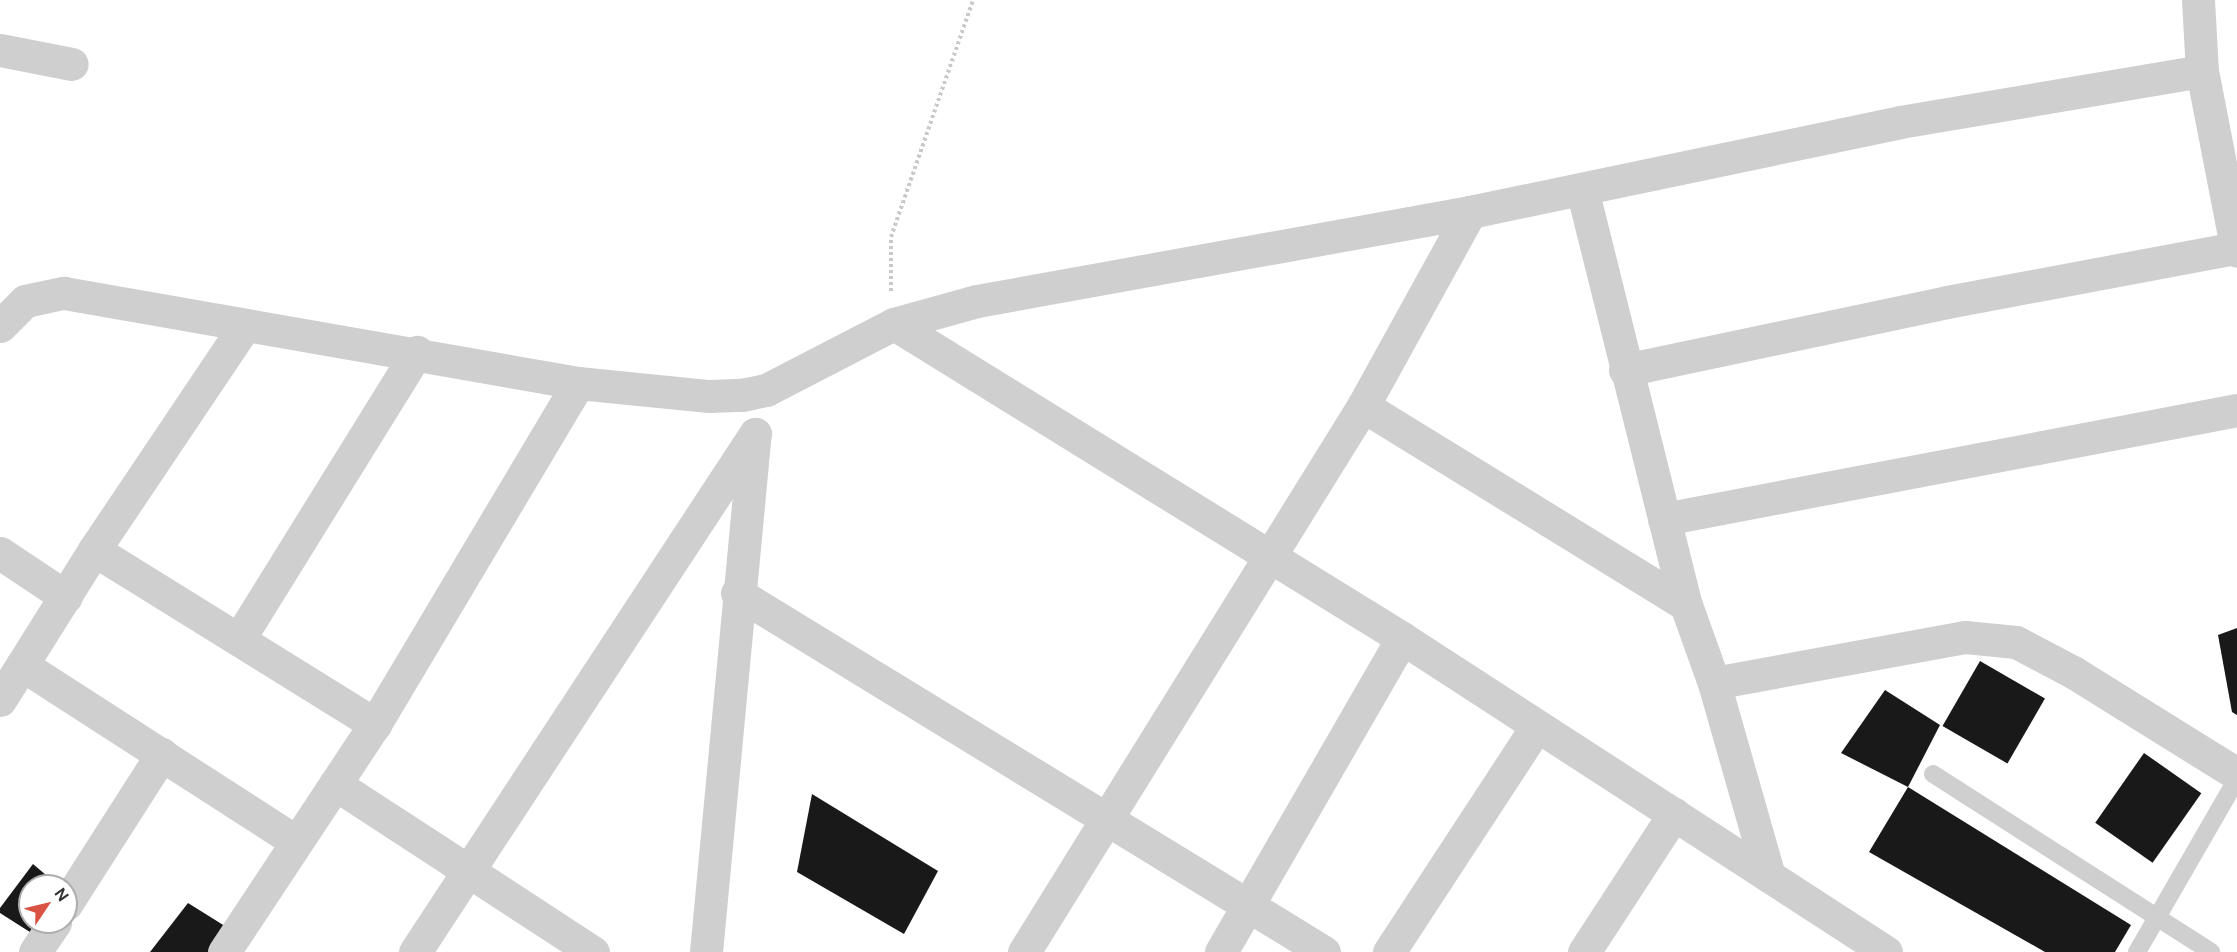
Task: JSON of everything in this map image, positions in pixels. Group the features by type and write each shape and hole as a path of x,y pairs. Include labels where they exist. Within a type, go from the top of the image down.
{"street":[{"path":"1625,370 1947,302 2236,250 2232,206 2202,71 2198,0"},
{"path":"0,50 72,64"},
{"path":"3,317 25,301 63,293 417,352 578,383 709,396 766,390 894,324 977,301 1470,212 1900,122 2202,71"},
{"path":"1582,189 1625,370 1686,604 1714,683 1769,876"},
{"path":"1024,952 1106,816 1363,406 1470,212"},
{"path":"894,324 1269,558 1402,638 1886,952"},
{"path":"0,700 94,550 245,325"},
{"path":"239,639 417,352"},
{"path":"224,952 295,841 375,724 578,383"},
{"path":"706,952 737,593 755,434 766,390"},
{"path":"1363,406 1686,604"},
{"path":"1664,519 2237,410"},
{"path":"415,952 467,868 755,434"},
{"path":"94,550 375,724"},
{"path":"0,553 66,597"},
{"path":"737,593 1249,903 1324,952"},
{"path":"1714,683 1965,637 2016,642 2073,672 2237,774"},
{"path":"1221,952 1402,638"},
{"path":"22,665 295,841"},
{"path":"1389,952 1537,726"},
{"path":"78,885 162,754"},
{"path":"335,784 593,952"},
{"path":"1584,952 1674,814"},
{"path":"35,952 46,934"}],"lane":[{"path":"1933,774 2211,952"},
{"path":"2138,952 2237,779"}],"path":[{"path":"894,324 891,237 973,0"}],"building":[{"path":"2237,628 2237,715 2232,712 2218,635"},
{"path":"1980,661 2045,698 2007,763 1942,726"},
{"path":"1885,690 1940,725 1908,787 1841,753"},
{"path":"2144,753 2201,793 2153,863 2095,823"},
{"path":"1908,787 2131,925 2115,952 2045,952 1869,852"},
{"path":"812,794 938,871 904,934 797,872"},
{"path":"33,864 45,874 26,874"},
{"path":"18,884 18,924 0,913 0,908"},
{"path":"188,903 228,928 212,952 150,952"}]}
